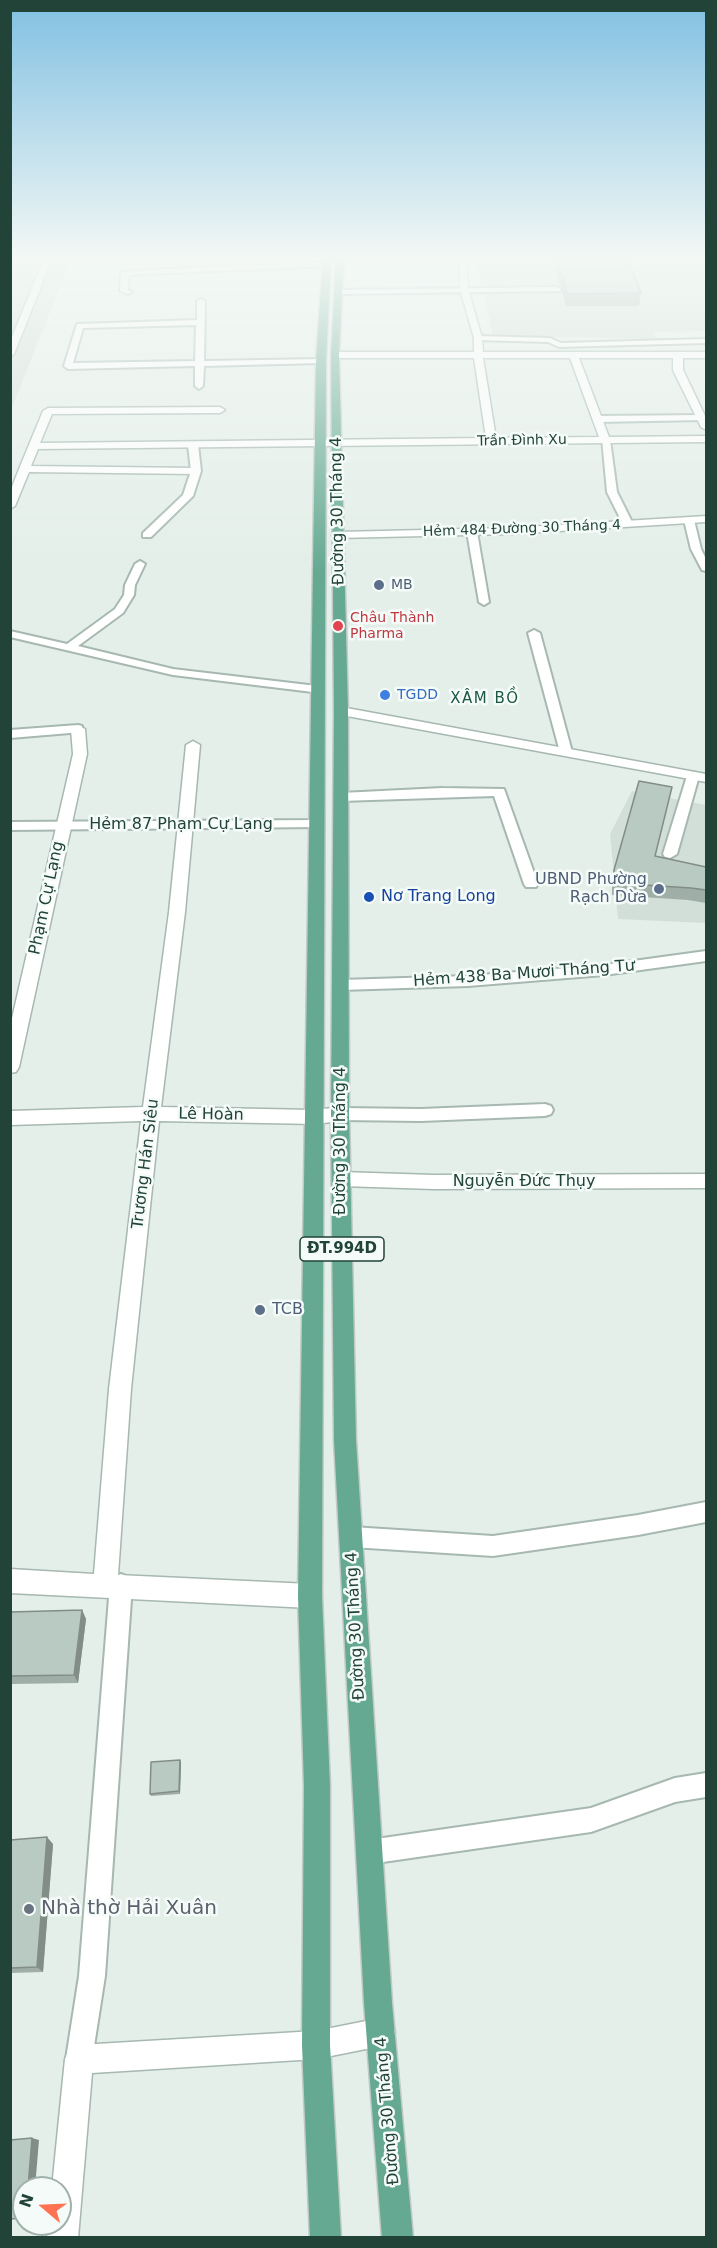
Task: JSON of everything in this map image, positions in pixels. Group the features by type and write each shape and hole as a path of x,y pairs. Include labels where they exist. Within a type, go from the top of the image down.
{"main road":[{"name":"Đường 30 Tháng 4","path":"326,2238 316,2045 317,1786 310,1596 317,690 329,443 328,364"},
{"name":"Đường 30 Tháng 4","path":"329,443 338,535 341,711 340,1114 345,1440 369,1852 398,2238"},
{"path":"317,690 340,688"},
{"path":"317,712 341,711"}],"street":[{"path":"479,364 491,441"},
{"path":"577,364 605,440"},
{"path":"678,364 678,370 704,423"},
{"path":"10,506 45,413 52,409 220,410"},
{"name":"Trần Đình Xu","path":"33,446 706,440"},
{"path":"24,469 196,471"},
{"name":"Hẻm 484 Đường 30 Tháng 4","path":"338,535 472,532 706,519"},
{"path":"341,711 700,777"},
{"name":"Phạm Cự Lạng","path":"10,1067 80,754 78,729"},
{"name":"Trương Hán Siêu","path":"113,1585 106,1559 120,1389 186,826 193,745"},
{"name":"Lê Hoàn","path":"10,1118 152,1114 315,1117 340,1114"},
{"name":"Nguyễn Đức Thụy","path":"341,1179 435,1182 706,1180"},
{"path":"10,1581 310,1596"},
{"path":"64,2176 79,2059 316,2045 381,2032"}],"lane":[{"path":"69,364 68,366 160,364"},
{"path":"199,386 200,364"},
{"path":"597,419 704,423"},
{"path":"605,440 612,492 628,524"},
{"path":"147,536 188,496 196,471 193,445"},
{"path":"688,520 696,549 706,568"},
{"path":"472,532 484,603"},
{"path":"70,647 119,611 129,595 130,585 140,564"},
{"path":"534,633 566,752"},
{"path":"10,634 173,672 214,679 317,690"},
{"path":"10,734 78,729"},
{"path":"670,854 700,777"},
{"path":"341,797 442,792 499,792 531,884"},
{"name":"Hẻm 87 Phạm Cự Lạng","path":"10,826 316,824"},
{"name":"Hẻm 438 Ba Mươi Tháng Tư","path":"341,985 468,981 604,970 706,956"},
{"path":"340,1114 422,1115 545,1110"},
{"path":"352,1537 493,1546 638,1525 706,1512"},
{"path":"79,2059 92,1977 113,1585"},
{"path":"369,1852 591,1820 675,1790 706,1785"}],"shaded area":[{"path":"11,364 29,364 11,410"},
{"path":"632,791 706,805 706,923 618,919 610,834"}],"building":[{"path":"639,781 672,787 655,856 706,867 706,890 614,883 614,870"},
{"path":"82,1610 74,1675 10,1676 10,1612"},
{"path":"180,1760 179,1791 150,1794 151,1762"},
{"name":"Nhà thờ Hải Xuân","path":"47,1837 37,1967 10,1968 10,1840"},
{"path":"32,2138 29,2176 12,2176 12,2219 10,2219 10,2140"}],"place":[{"name":"MB","path":"379,585"},
{"name":"Châu Thành Pharma","path":"338,626"},
{"name":"TGDD","path":"385,695"},
{"name":"UBND Phường Rạch Dừa","path":"659,889"},
{"name":"Nơ Trang Long","path":"369,897"},
{"name":"TCB","path":"260,1310"},
{"name":"Nhà thờ Hải Xuân","path":"29,1909"}],"district":[{"name":"XÂM BỒ","path":"485,699"}]}
